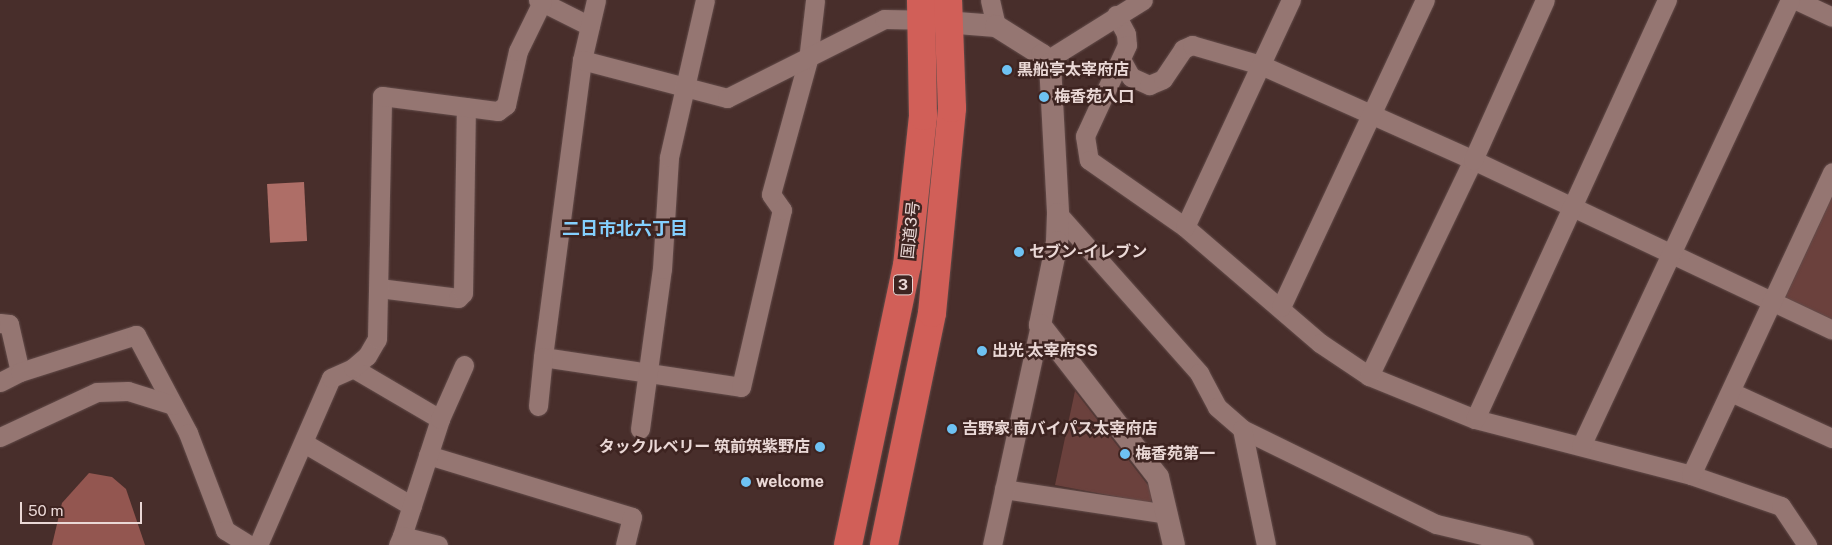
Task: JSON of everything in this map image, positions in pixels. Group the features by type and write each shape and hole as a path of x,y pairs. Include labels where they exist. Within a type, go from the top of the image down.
{"highway":[{"name":"国道3号","path":"848,545 907,266 935,11"},
{"name":"国道3号","path":"884,545 932,313 952,108 935,11"}],"street":[{"path":"538,406 582,60 596,0"},
{"path":"640,429 662,269 669,157 682,88 704,0"},
{"path":"543,357 740,387 782,210 771,194 808,60 815,0"},
{"path":"990,0 996,26"},
{"path":"1047,60 1116,15 1143,0"},
{"path":"1185,227 1290,0"},
{"path":"1281,307 1425,0"},
{"path":"1369,376 1473,160 1545,0"},
{"path":"1475,419 1667,0"},
{"path":"1581,446 1790,0"},
{"path":"1796,0 1832,17"},
{"path":"0,382 20,372 136,335 188,433 225,530 249,544 304,443 332,378 353,368 367,356 377,339 382,96 498,111 506,105 518,52 540,1 590,26"},
{"path":"582,60 682,88 727,98 808,60 884,19 935,11 996,26 1047,60 1052,68 1058,214 1057,242 992,545"},
{"path":"1116,15 1128,40 1122,61 1085,136 1089,160 1185,227 1281,307 1320,343 1369,376 1475,419 1690,475 1781,506 1807,545"},
{"path":"1122,61 1131,77 1150,84 1164,79 1183,49 1192,45 1261,65 1473,160 1670,256 1832,330"},
{"path":"379,288 458,298 463,293 466,107"},
{"path":"1690,475 1731,392 1832,172"},
{"path":"1058,214 1199,373 1217,407 1242,429 1436,524 1524,545"},
{"path":"0,322 9,324 20,372"},
{"path":"1040,325 1158,476 1174,545"},
{"path":"438,545 400,540 440,419 464,365"},
{"path":"353,368 440,419"},
{"path":"0,437 97,392 128,391 173,405"},
{"path":"1731,392 1832,438"},
{"path":"1242,429 1266,545"},
{"path":"304,443 412,506"},
{"path":"428,455 632,517 625,545"},
{"path":"1004,488 1167,514"}],"shaded area":[{"path":"304,182 307,241 270,243 267,184"},
{"path":"1832,189 1832,324 1787,300 1784,287"},
{"path":"1075,391 1154,493 1150,503 1055,485"},
{"path":"89,473 112,477 126,489 145,545 52,545 62,503"}],"place":[{"name":"黒船亭太宰府店","path":"1007,70"},
{"name":"梅香苑入口","path":"1044,97"},
{"name":"セブン-イレブン","path":"1019,252"},
{"name":"出光 太宰府SS","path":"982,351"},
{"name":"吉野家 南バイパス太宰府店","path":"952,429"},
{"name":"タックルベリー 筑前筑紫野店","path":"820,447"},
{"name":"梅香苑第一","path":"1125,454"},
{"name":"welcome","path":"746,482"}],"district":[{"name":"二日市北六丁目","path":"625,229"}]}
